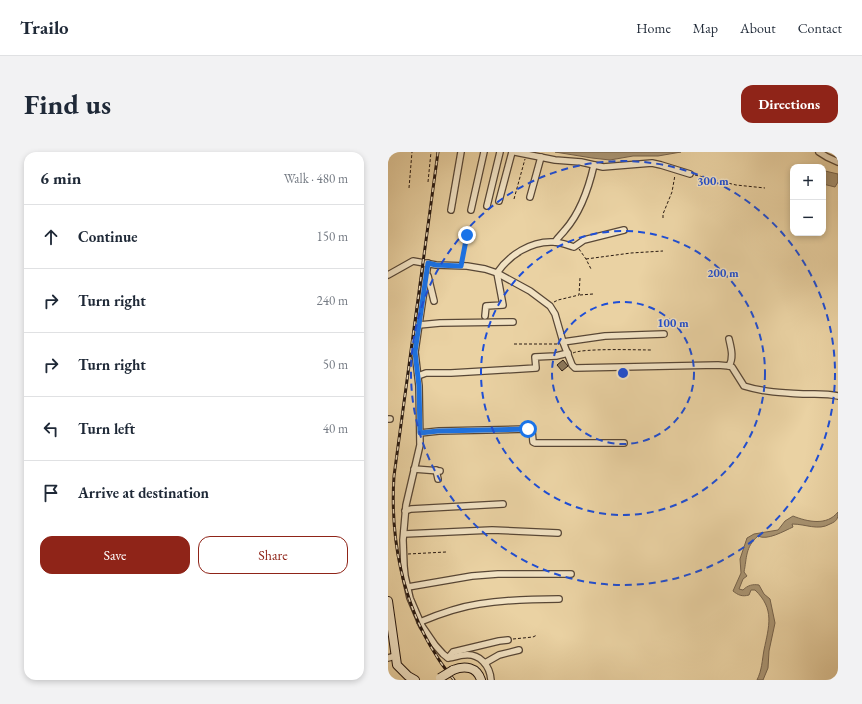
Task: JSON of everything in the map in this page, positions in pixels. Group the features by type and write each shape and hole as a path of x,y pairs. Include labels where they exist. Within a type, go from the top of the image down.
{"main road":[{"path":"388,601 392,657 410,679"},
{"path":"439,679 453,670 462,667 470,668 477,672 481,680"}],"street":[{"path":"451,210 461,152"},
{"path":"471,210 484,152"},
{"path":"487,206 500,152"},
{"path":"499,201 513,152 609,167 652,163 690,174"},
{"path":"819,152 827,158 838,162"},
{"path":"530,197 541,157"},
{"path":"555,242 565,230 578,209 592,176 594,165"},
{"path":"485,316 486,306 503,305 497,273 503,264 512,256 522,250 538,244 555,242 574,247 586,240 624,230"},
{"path":"388,274 413,261 436,265 485,269 497,273 530,291 550,306 557,320 572,365 577,369 632,366 729,366 736,372 744,386 749,388 776,392 826,394 838,396"},
{"path":"428,263 415,357 418,376 420,449 405,511 405,576 415,612 431,641 448,658 470,655 478,658 485,663 490,671 492,680"},
{"path":"427,272 434,300"},
{"path":"419,326 440,322 512,322"},
{"path":"564,343 605,336 664,334"},
{"path":"729,339 732,354 732,361 729,366"},
{"path":"418,376 426,373 451,374 536,368 535,357 568,354"},
{"path":"420,433 438,431 528,429 532,430 533,442 535,444 624,443"},
{"path":"414,469 438,470 438,479"},
{"path":"405,511 411,509 503,504"},
{"path":"404,534 492,530 558,533"},
{"path":"408,587 472,576 498,574 571,574"},
{"path":"420,622 478,604 513,600 559,599"},
{"path":"448,658 453,652 508,640"},
{"path":"485,663 499,655 519,650"}],"path":[{"path":"409,188 412,152"},
{"path":"428,182 430,152"},
{"path":"514,199 527,155"},
{"path":"663,218 663,214 672,192 676,169"},
{"path":"690,174 736,186 765,188"},
{"path":"461,266 467,235"},
{"path":"576,246 591,269"},
{"path":"586,260 631,253 663,251"},
{"path":"580,278 580,295"},
{"path":"550,306 558,300 580,295 593,294"},
{"path":"514,344 564,343"},
{"path":"568,354 588,350 652,350"},
{"path":"404,554 446,552"},
{"path":"508,640 533,637 537,635"}],"shaded area":[{"path":"555,152 681,152 658,156 633,156 610,160"},
{"path":"826,171 838,174 838,182 835,187 826,185"},
{"path":"838,512 836,521 825,526 816,527 792,524 793,527 776,535 766,537 758,536 751,544 746,557 744,572 747,576 743,579 739,589 743,590 751,585 759,585 764,594 770,599 775,623 769,651 768,668 763,680 757,680 761,669 768,633 768,611 766,604 755,590 751,590 749,595 744,596 738,595 733,591 741,573 740,559 747,538 754,534 778,530 785,521 793,516 817,522 828,519"}],"building":[{"path":"563,360 568,366 562,371 557,365"}],"railway":[{"path":"438,152 394,476 393,499 397,546 407,591 424,635 440,662 454,680"}],"route":[{"path":"467,235 461,266 436,265 428,263 415,352 419,386 420,433 438,431 528,429"}]}
